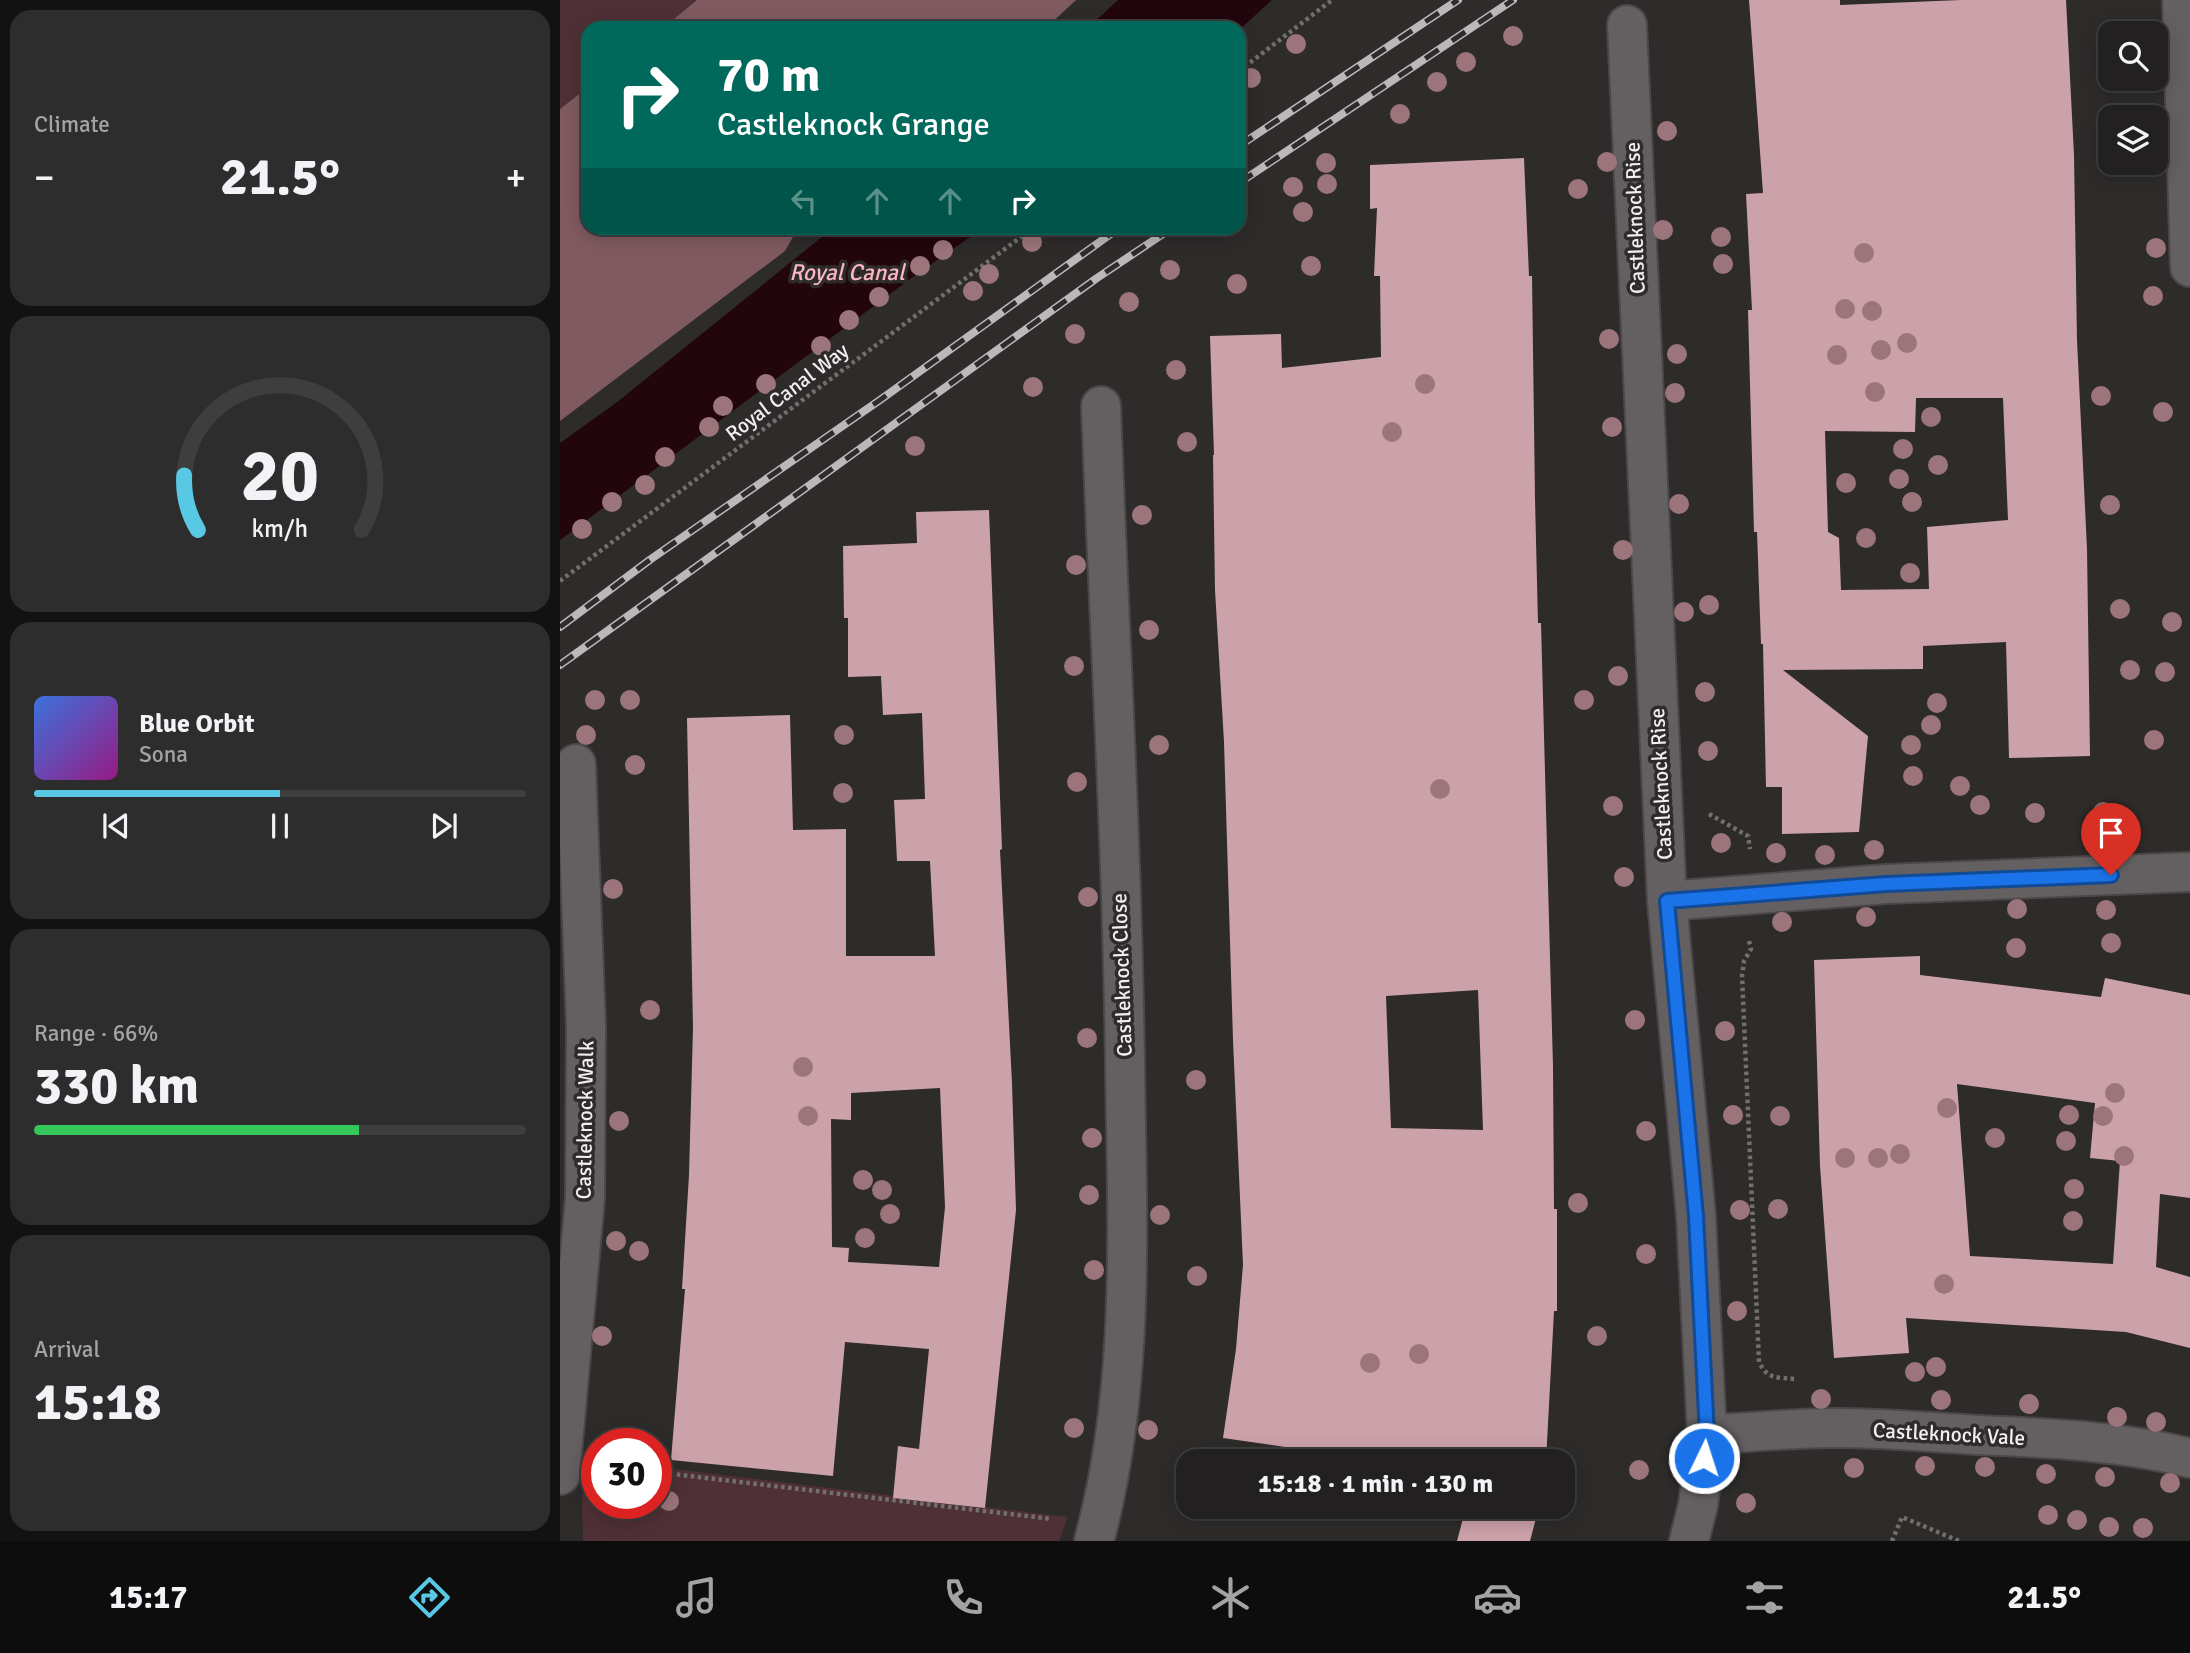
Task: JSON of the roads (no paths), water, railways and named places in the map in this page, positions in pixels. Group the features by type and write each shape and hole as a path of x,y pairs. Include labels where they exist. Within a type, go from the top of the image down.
{"street":[{"path":"2182,0 2190,267"},
{"name":"Castleknock Rise","path":"1626,25 1667,901 1696,1216 1707,1435 1698,1505 1689,1541"},
{"name":"Castleknock Close","path":"1096,1533 1118,1415 1127,1279 1127,1146 1120,900 1101,406"},
{"name":"Castleknock Walk","path":"560,1475 584,1198 586,1026 576,764"},
{"path":"1667,901 1886,884 2190,872"},
{"name":"Castleknock Vale","path":"1707,1435 1800,1429 1906,1430 2069,1440 2134,1447 2190,1458"}],"water":[{"path":"1118,0 1272,0 1246,24 1246,21 1096,21"},
{"name":"Royal Canal","path":"824,235 973,235 560,540 560,443 616,403"}],"railway":[{"path":"1246,141 1458,0"},
{"path":"1246,178 1513,0"},
{"path":"560,627 651,559 880,400 1109,235"},
{"path":"560,665 1097,278 1162,235"}]}
